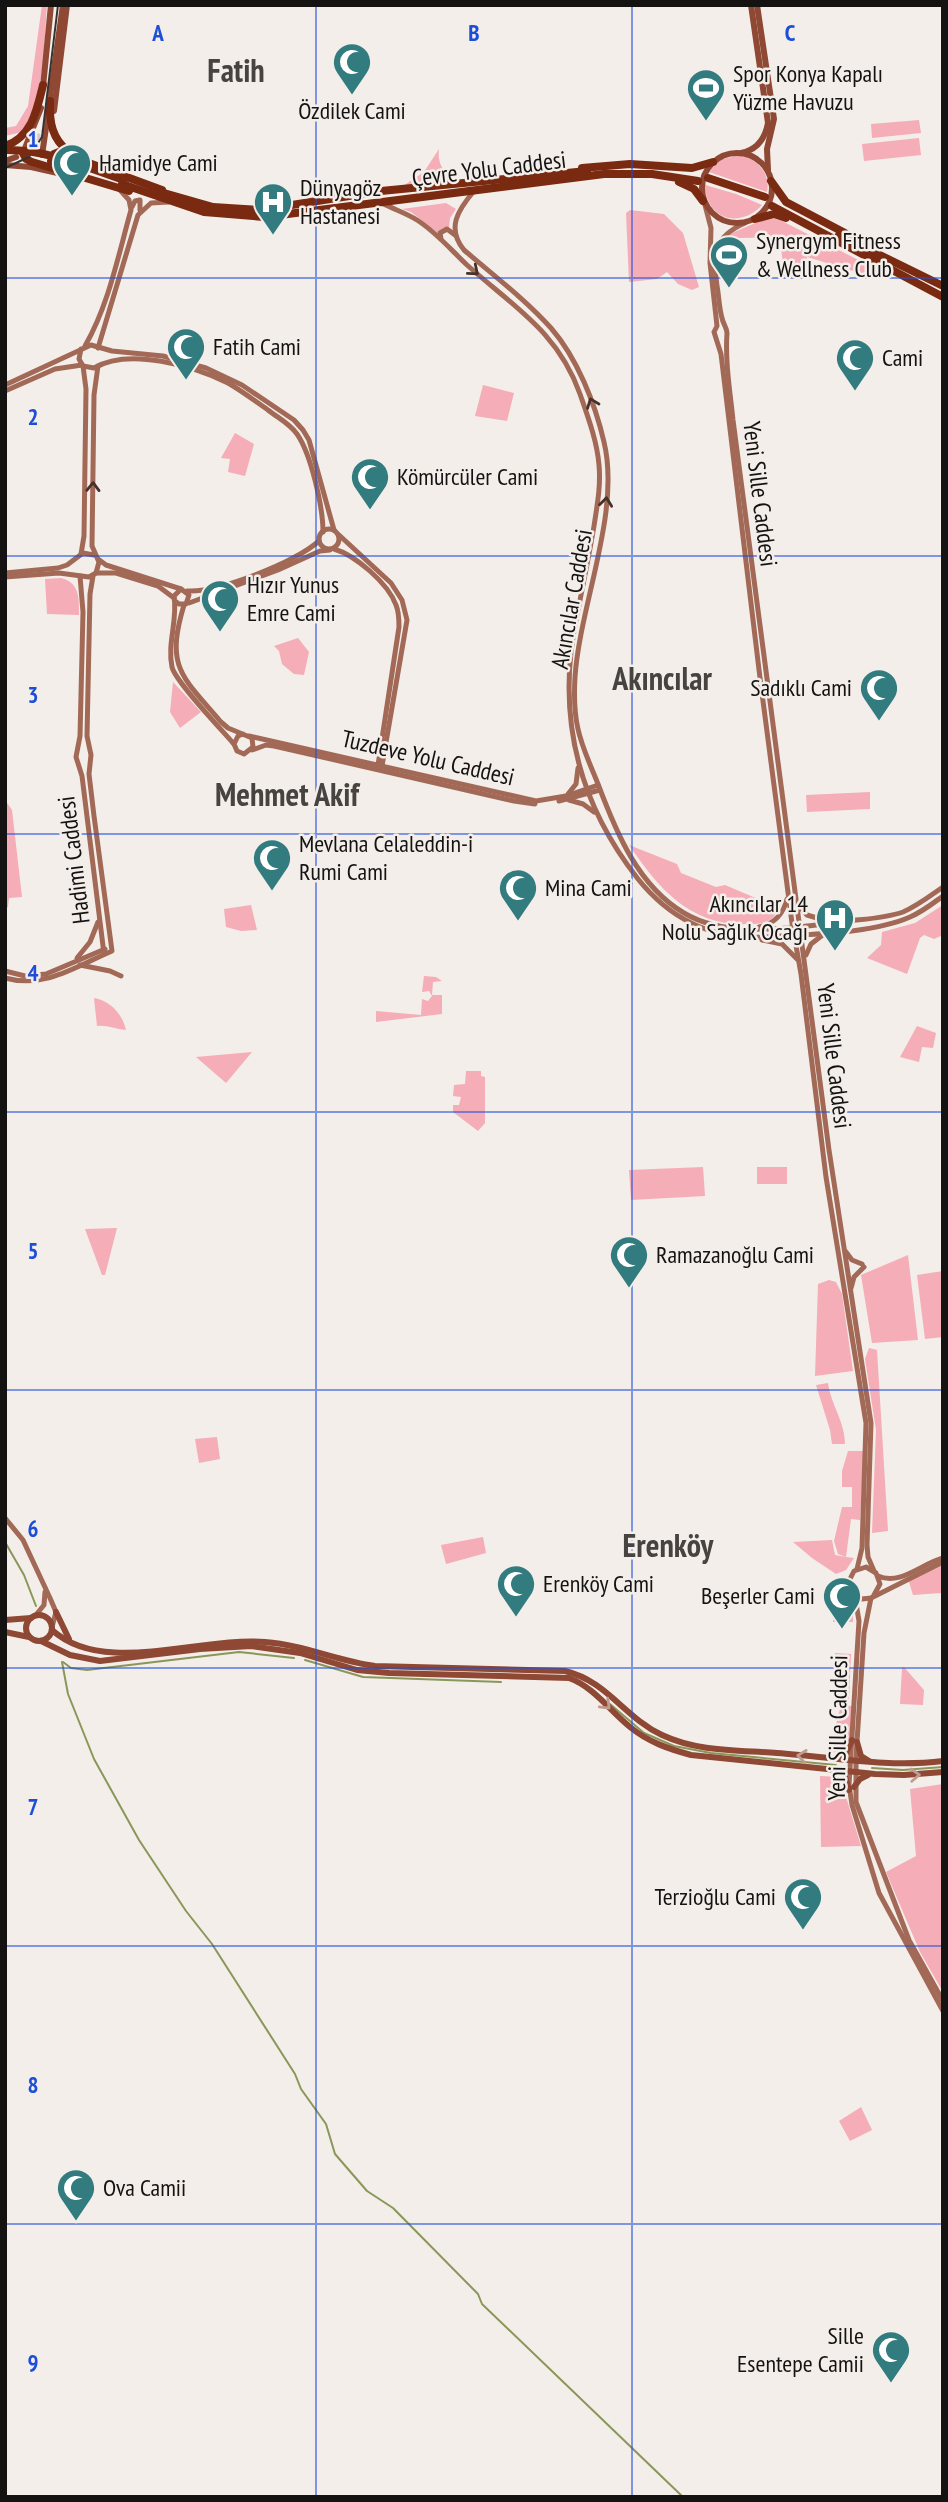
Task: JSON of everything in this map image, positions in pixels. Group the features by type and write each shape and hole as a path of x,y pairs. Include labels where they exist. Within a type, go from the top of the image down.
{"highway":[{"path":"5,150 29,128 43,85"},
{"path":"50,101 50,122 56,138 78,158"},
{"path":"5,150 53,160 121,184"},
{"path":"65,171 52,163 54,154 61,153 78,158 173,199"},
{"path":"19,155 27,160 93,180 121,184"},
{"path":"544,179 608,164 645,164 692,169 713,162"},
{"name":"Çevre Yolu Caddesi","path":"121,184 213,207 260,210 382,191 638,169 698,178"},
{"path":"544,179 671,181 689,185 704,203"},
{"name":"Çevre Yolu Caddesi","path":"173,199 204,212 264,217 544,179"},
{"path":"708,180 764,200"},
{"path":"771,181 786,202 879,251 901,271"},
{"path":"773,204 901,271 943,297"},
{"path":"755,219 769,215 784,216 880,267 901,271 943,286"}],"main road":[{"path":"5,163 19,155 39,115 51,5"},
{"path":"40,164 65,5"},
{"path":"54,111 65,5"},
{"path":"751,5 768,115 766,132 750,150 726,155 713,162 703,177 701,189 711,233 710,263 717,326 714,332 717,337 722,338 727,331 714,263 717,247 727,233 755,219 770,201 771,181 767,149 774,119 757,5"},
{"path":"758,144 759,152 764,153 767,149"},
{"path":"738,153 756,159 768,172"},
{"path":"5,163 93,180"},
{"path":"121,184 131,210"},
{"path":"455,235 457,213 475,190"},
{"path":"139,213 151,203 173,199"},
{"path":"75,560 74,568 79,575 83,612 80,736 77,752 78,762 85,764 91,760 87,736 90,594 99,566 92,546 93,412 99,365 103,355 99,348 139,213 141,204 138,200 133,202 110,286 95,327 79,359 83,365 86,388 84,536 81,554"},
{"name":"Akıncılar Caddesi","path":"380,202 420,221 532,319 553,341 579,393 598,456 599,495 569,670 569,718 582,776 598,818 632,870 666,908 696,926 745,938 797,931"},
{"path":"704,203 722,221 745,223"},
{"path":"442,242 440,233 443,230 447,229 455,235"},
{"name":"Akıncılar Caddesi","path":"455,235 464,250 550,327 569,354 590,396 607,456 608,485 603,521 580,638 576,673 576,721 593,772 626,849 648,881 684,913 706,923 732,929 797,931"},
{"path":"717,326 725,326"},
{"name":"Yeni Sille Caddesi","path":"726,336 733,421 797,931 871,1423 867,1545 868,1557 876,1573"},
{"name":"Yeni Sille Caddesi","path":"717,337 788,893 797,931"},
{"path":"5,384 91,345 163,356 205,368 242,386 294,420 303,430 309,440 338,544 332,549 320,551 185,604 174,600 158,586 116,573 5,575"},
{"path":"5,391 55,369 83,365 90,369 126,359 153,361 183,366 228,383 286,423 298,435 306,452 323,532 319,541 309,550 287,561 210,590 176,592 174,600 176,615 171,653 174,673 237,751 242,754 252,750 254,744 246,735 238,736 234,744"},
{"path":"323,532 336,533 391,583 402,600 407,620 380,767"},
{"path":"319,541 324,548 345,552 357,560 387,590 398,610 399,627 380,767"},
{"path":"5,575 58,568 88,552 117,569 185,590"},
{"name":"Tuzdeve Yolu Caddesi","path":"185,590 190,597 180,616 176,654 179,672 221,722 246,735 514,801 543,804 599,787"},
{"name":"Tuzdeve Yolu Caddesi","path":"252,750 266,745 274,746 380,767"},
{"path":"77,752 84,749 90,752"},
{"name":"Hadimi Caddesi","path":"78,762 82,776 103,952 112,948 90,785 91,760"},
{"path":"578,761 576,784 566,798 583,803 598,818"},
{"path":"582,776 589,779 593,772"},
{"path":"594,808 597,801 606,805"},
{"path":"797,931 905,911 943,887"},
{"path":"749,929 766,926 779,917 785,908 788,893"},
{"path":"797,931 828,932 900,921 943,896"},
{"path":"794,898 807,915 837,922"},
{"path":"72,963 90,942 99,919"},
{"path":"745,938 782,944 802,963 811,944 828,932"},
{"path":"5,971 36,976 103,952"},
{"path":"5,978 31,982 44,980 103,952"},
{"name":"Yeni Sille Caddesi","path":"802,963 826,1177 866,1423 862,1548 857,1569"},
{"path":"80,965 121,976"},
{"path":"844,1246 852,1260 863,1265 854,1277 851,1291"},
{"path":"5,1518 23,1540 66,1635 73,1643"},
{"path":"943,1560 862,1599 854,1595 848,1583 857,1569 866,1567 889,1580 943,1560"},
{"path":"873,1596 879,1588 876,1573"},
{"path":"889,1580 887,1585 890,1587"},
{"path":"29,1637 26,1625 46,1601 45,1589"},
{"name":"Yeni Sille Caddesi","path":"854,1595 859,1621 852,1805 879,1893 943,2011"},
{"name":"Yeni Sille Caddesi","path":"854,1741 864,1624 873,1596"},
{"path":"41,1641 48,1637 56,1612"},
{"path":"7,1620 47,1618 52,1628 73,1643"},
{"path":"5,1632 14,1628 13,1623 7,1620"},
{"path":"5,1632 41,1641 82,1659 100,1661 251,1646 300,1653 357,1670 569,1678 584,1685 632,1729 653,1742 691,1755 872,1774 943,1772"},
{"path":"60,1650 57,1647 59,1641 94,1651 118,1654 230,1642 266,1642 303,1647 347,1661 375,1666 565,1671 590,1679 641,1723 673,1740 699,1747 908,1765 943,1761"},
{"path":"831,1760 846,1753 854,1741 863,1758 874,1763"},
{"path":"829,1769 837,1769 841,1765 831,1760"},
{"path":"872,1774 865,1771 865,1767 874,1763"},
{"path":"829,1769 845,1777 852,1788 861,1778 872,1774"},
{"name":"Yeni Sille Caddesi","path":"852,1788 909,1940 943,2001"},
{"path":"876,1884 886,1880"},
{"path":"879,1893 889,1889"}],"shaded area":[{"path":"42,5 47,5 45,37 35,104 22,132 5,136 5,128 16,126 28,106"},
{"path":"919,120 921,133 872,138 871,124"},
{"path":"919,138 921,155 864,161 862,144"},
{"path":"439,149 442,167 454,180 403,186 424,172"},
{"path":"739,155 757,163 765,173 767,192 709,172 719,160"},
{"path":"705,185 762,205 744,217 726,217 711,206"},
{"path":"446,203 456,209 450,218 449,228 438,233 411,212 402,209"},
{"path":"630,210 664,214 683,233 699,287 692,290 678,284 667,272 657,279 629,282 626,213"},
{"path":"769,217 874,268 870,276 807,257 804,268 783,265 780,237 739,238 734,245 737,251 725,259 719,255 724,240 732,233"},
{"path":"483,385 514,393 507,421 475,416"},
{"path":"235,433 254,444 245,476 228,472 230,459 221,458"},
{"path":"61,578 75,587 79,615 47,614 45,579"},
{"path":"298,638 309,652 304,675 294,674 282,664 279,651 274,646"},
{"path":"173,682 201,712 180,728 170,712"},
{"path":"870,792 870,809 807,812 806,795"},
{"path":"5,800 12,810 22,897 9,898 8,907 5,909"},
{"path":"629,845 677,864 681,873 716,887 725,885 779,908 777,913 767,921 749,924 728,923 693,912 665,890"},
{"path":"251,905 257,930 241,931 226,927 224,909"},
{"path":"943,905 943,935 934,939 924,935 920,938 907,974 867,958 881,945 882,932 915,923"},
{"path":"424,976 436,977 442,981 433,982 432,995 442,995 442,1014 376,1022 376,1011 421,1015 422,999 428,1001 432,996 429,991 422,992"},
{"path":"94,998 114,1009 122,1018 126,1030 97,1026"},
{"path":"917,1026 936,1033 933,1048 922,1047 919,1062 900,1057"},
{"path":"252,1052 226,1083 196,1057"},
{"path":"466,1071 481,1071 481,1076 485,1077 485,1123 478,1131 453,1112 453,1105 459,1105 461,1097 453,1096 454,1085 465,1084"},
{"path":"703,1167 705,1196 631,1200 629,1170"},
{"path":"757,1167 787,1167 787,1184 757,1184"},
{"path":"117,1228 105,1275 102,1275 85,1229"},
{"path":"908,1255 918,1340 872,1343 861,1275"},
{"path":"943,1271 943,1337 925,1339 917,1275"},
{"path":"829,1280 836,1282 842,1294 853,1371 815,1376 818,1284"},
{"path":"869,1348 877,1350 888,1531 872,1533 876,1430 865,1359"},
{"path":"828,1383 843,1428 845,1444 832,1444 816,1385"},
{"path":"217,1437 220,1459 199,1463 195,1439"},
{"path":"848,1451 864,1451 860,1520 851,1519 846,1557 838,1554 834,1541 842,1507 852,1507 852,1487 842,1487 842,1471"},
{"path":"483,1537 486,1553 446,1564 441,1545"},
{"path":"832,1540 835,1555 854,1558 846,1570 836,1574 793,1542"},
{"path":"943,1565 941,1593 913,1595 909,1582 911,1578"},
{"path":"834,1584 849,1600 853,1622 833,1622 836,1599"},
{"path":"835,1653 851,1654 849,1699 838,1698"},
{"path":"904,1667 924,1690 923,1705 900,1704"},
{"path":"841,1705 852,1706 850,1751 829,1752"},
{"path":"820,1776 840,1777 861,1846 821,1847"},
{"path":"943,1784 943,1992 920,1952 886,1872 916,1856 910,1789"},
{"path":"861,2107 872,2130 850,2141 839,2121"}],"waterway":[{"path":"5,1542 24,1575 36,1606"},
{"path":"63,1662 71,1668 87,1670 239,1652 294,1658"},
{"path":"305,1660 363,1677 501,1682"},
{"path":"62,1662 68,1694 94,1759 139,1840 186,1911 212,1944 295,2074 301,2089 326,2124 335,2154 367,2191 393,2208 478,2294 482,2304 683,2497"},
{"path":"610,1704 644,1733 674,1746 711,1753 836,1765"},
{"path":"872,1768 903,1770 943,1767"}],"tunnel":[{"path":"16,157 46,130"}],"tram line":[{"path":"5,168 29,157 42,137 58,5"}],"place":[{"name":"Özdilek Cami","path":"352,96"},
{"name":"Spor Konya Kapalı Yüzme Havuzu","path":"706,122"},
{"name":"Hamidye Cami","path":"72,197"},
{"name":"Dünyagöz Hastanesi","path":"273,236"},
{"name":"Synergym Fitness & Wellness Club","path":"729,289"},
{"name":"Fatih Cami","path":"186,381"},
{"name":"Cami","path":"855,392"},
{"name":"Kömürcüler Cami","path":"370,511"},
{"name":"Hızır Yunus Emre Cami","path":"220,633"},
{"name":"Sadıklı Cami","path":"879,722"},
{"name":"Mevlana Celaleddin-i Rumi Cami","path":"272,892"},
{"name":"Mina Cami","path":"518,922"},
{"name":"Akıncılar 14 Nolu Sağlık Ocağı","path":"835,952"},
{"name":"Ramazanoğlu Cami","path":"629,1289"},
{"name":"Erenköy Cami","path":"516,1618"},
{"name":"Beşerler Cami","path":"842,1630"},
{"name":"Terzioğlu Cami","path":"803,1931"},
{"name":"Ova Camii","path":"76,2222"},
{"name":"Sille Esentepe Camii","path":"891,2384"}],"district":[{"name":"Fatih","path":"236,71"},
{"name":"Akıncılar","path":"662,679"},
{"name":"Mehmet Akif","path":"287,795"},
{"name":"Erenköy","path":"668,1546"}]}
